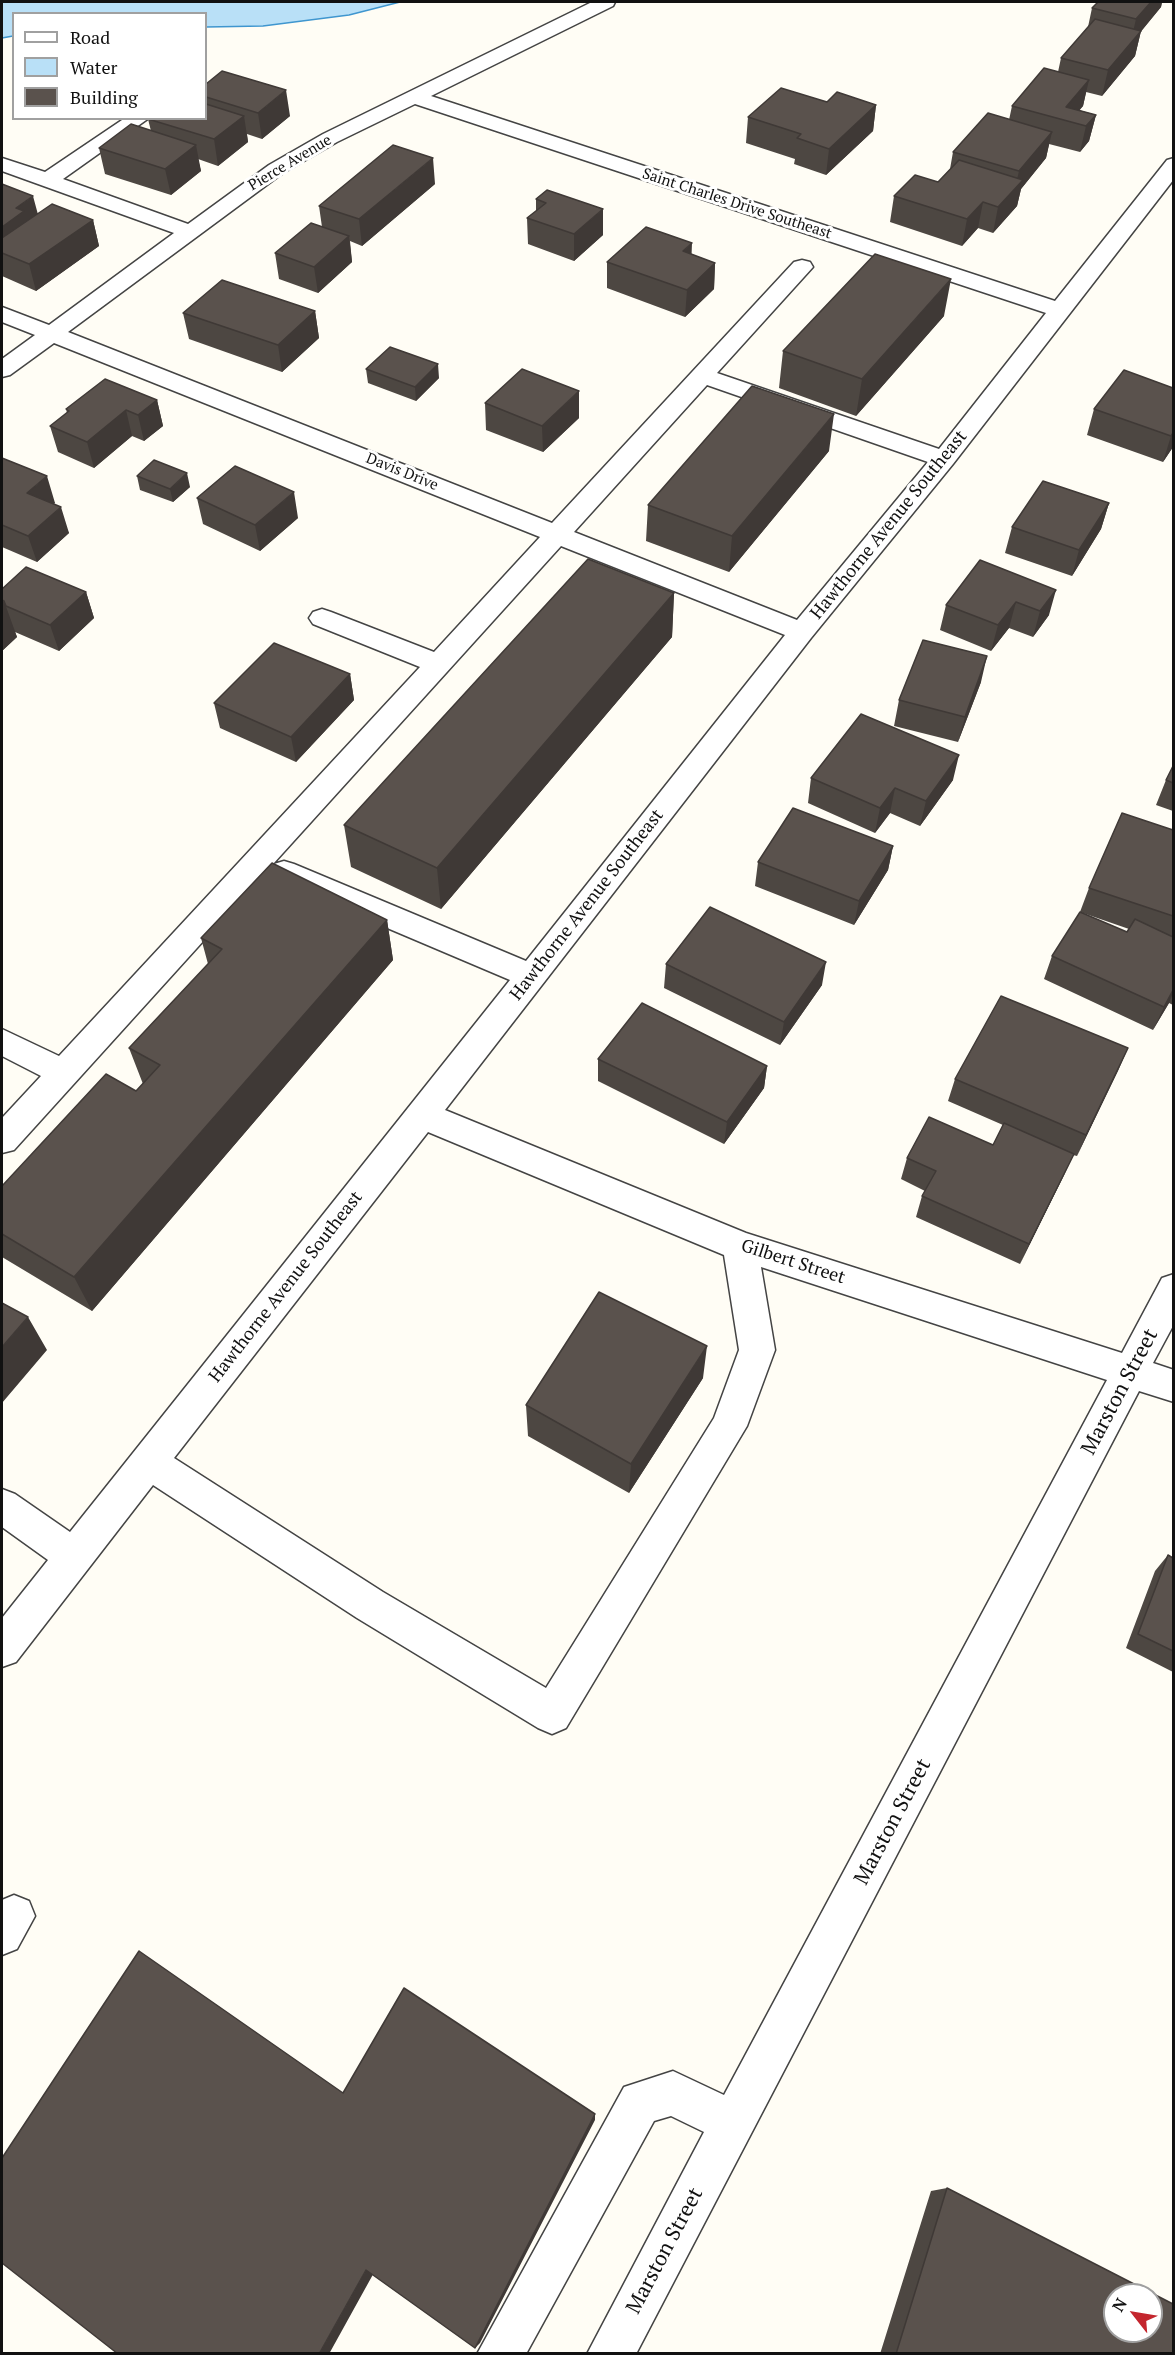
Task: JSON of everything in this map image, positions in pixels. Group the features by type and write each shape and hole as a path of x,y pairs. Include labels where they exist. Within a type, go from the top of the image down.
{"street":[{"name":"Pierce Avenue","path":"2,370 188,231 291,159 606,2"},
{"name":"Saint Charles Drive Southeast","path":"414,98 1060,310"},
{"path":"47,180 136,120"},
{"path":"2,164 188,231"},
{"name":"Hawthorne Avenue Southeast","path":"2,1648 802,632 944,459 1173,164"},
{"path":"2,1140 560,534 802,267"},
{"name":"Davis Drive","path":"2,314 802,632"},
{"path":"702,376 944,459"},
{"path":"322,618 439,664"},
{"path":"258,860 531,976"},
{"path":"2,1041 63,1073"},
{"name":"Gilbert Street","path":"422,1114 740,1246 1173,1386"},
{"path":"148,1462 370,1605 552,1714 729,1426 757,1350 740,1246"},
{"name":"Marston Street","path":"610,2354 1132,1371 1173,1289"},
{"path":"2,1506 74,1556"},
{"path":"500,2354 640,2103 673,2093 733,2123"}],"water":[{"path":"2,2 400,2 349,15 263,26 207,27 207,12 12,12 12,36 2,38"}],"building":[{"path":"1098,2 1151,2 1136,19 1092,8"},
{"path":"1095,19 1141,31 1108,70 1061,58"},
{"path":"1044,68 1089,80 1066,107 1096,115 1086,126 1012,106"},
{"path":"222,71 286,90 258,113 207,97 207,83"},
{"path":"781,88 827,102 837,92 876,105 829,149 797,138 801,134 748,117"},
{"path":"207,104 244,116 214,139 151,120 207,120"},
{"path":"988,113 1052,132 1019,171 953,152"},
{"path":"131,124 196,145 165,169 99,148"},
{"path":"393,145 433,158 359,219 319,206"},
{"path":"959,160 1023,180 998,207 983,202 967,219 894,196 915,175 938,182"},
{"path":"2,184 33,196 16,208 24,211 2,227"},
{"path":"547,190 603,209 574,234 527,218 546,203 536,199"},
{"path":"52,204 93,220 29,264 2,253 2,238"},
{"path":"311,223 349,236 314,267 275,253"},
{"path":"646,227 692,243 683,251 715,263 687,290 607,262"},
{"path":"875,254 951,279 862,379 783,351"},
{"path":"222,280 315,311 278,345 183,313"},
{"path":"390,347 438,364 415,387 366,369"},
{"path":"522,369 579,391 542,426 485,403"},
{"path":"1124,370 1173,388 1173,433 1171,436 1094,409"},
{"path":"105,379 157,400 138,415 126,410 87,442 50,426 69,411 66,409"},
{"path":"752,386 834,414 732,536 648,505"},
{"path":"2,458 47,476 27,493 61,507 28,536 2,525"},
{"path":"154,460 187,473 170,489 137,476"},
{"path":"235,466 294,492 255,525 197,498"},
{"path":"1043,481 1109,503 1079,550 1012,527"},
{"path":"588,559 674,593 437,868 344,825"},
{"path":"980,560 1056,590 1040,611 1016,602 998,625 946,605"},
{"path":"26,567 86,592 50,625 6,606 2,600 2,589"},
{"path":"923,640 987,656 965,717 899,700"},
{"path":"274,643 350,674 291,737 214,703"},
{"path":"861,714 959,755 926,801 895,788 880,808 811,778"},
{"path":"1173,766 1173,783 1166,780"},
{"path":"793,808 893,846 859,901 758,862"},
{"path":"1122,813 1173,830 1173,916 1089,888"},
{"path":"272,863 387,920 74,1277 2,1234 2,1186 106,1074 136,1091 160,1065 129,1048 222,949 201,938"},
{"path":"710,907 826,962 784,1022 666,964"},
{"path":"1080,912 1127,932 1135,919 1173,937 1173,990 1164,1007 1052,956"},
{"path":"1001,996 1128,1048 1086,1135 955,1079"},
{"path":"642,1003 767,1066 727,1122 598,1059"},
{"path":"929,1117 993,1145 1004,1123 1074,1154 1029,1244 922,1196 936,1171 907,1158"},
{"path":"599,1292 707,1346 631,1464 526,1405"},
{"path":"2,1303 28,1317 2,1347"},
{"path":"1168,1555 1173,1558 1173,1651 1138,1634"},
{"path":"139,1951 343,2093 404,1988 595,2114 475,2348 366,2270 319,2354 118,2354 2,2263 2,2158"},
{"path":"947,2188 1132,2283 1103,2283 1103,2343 1163,2343 1163,2299 1173,2304 1173,2354 896,2354"}]}
